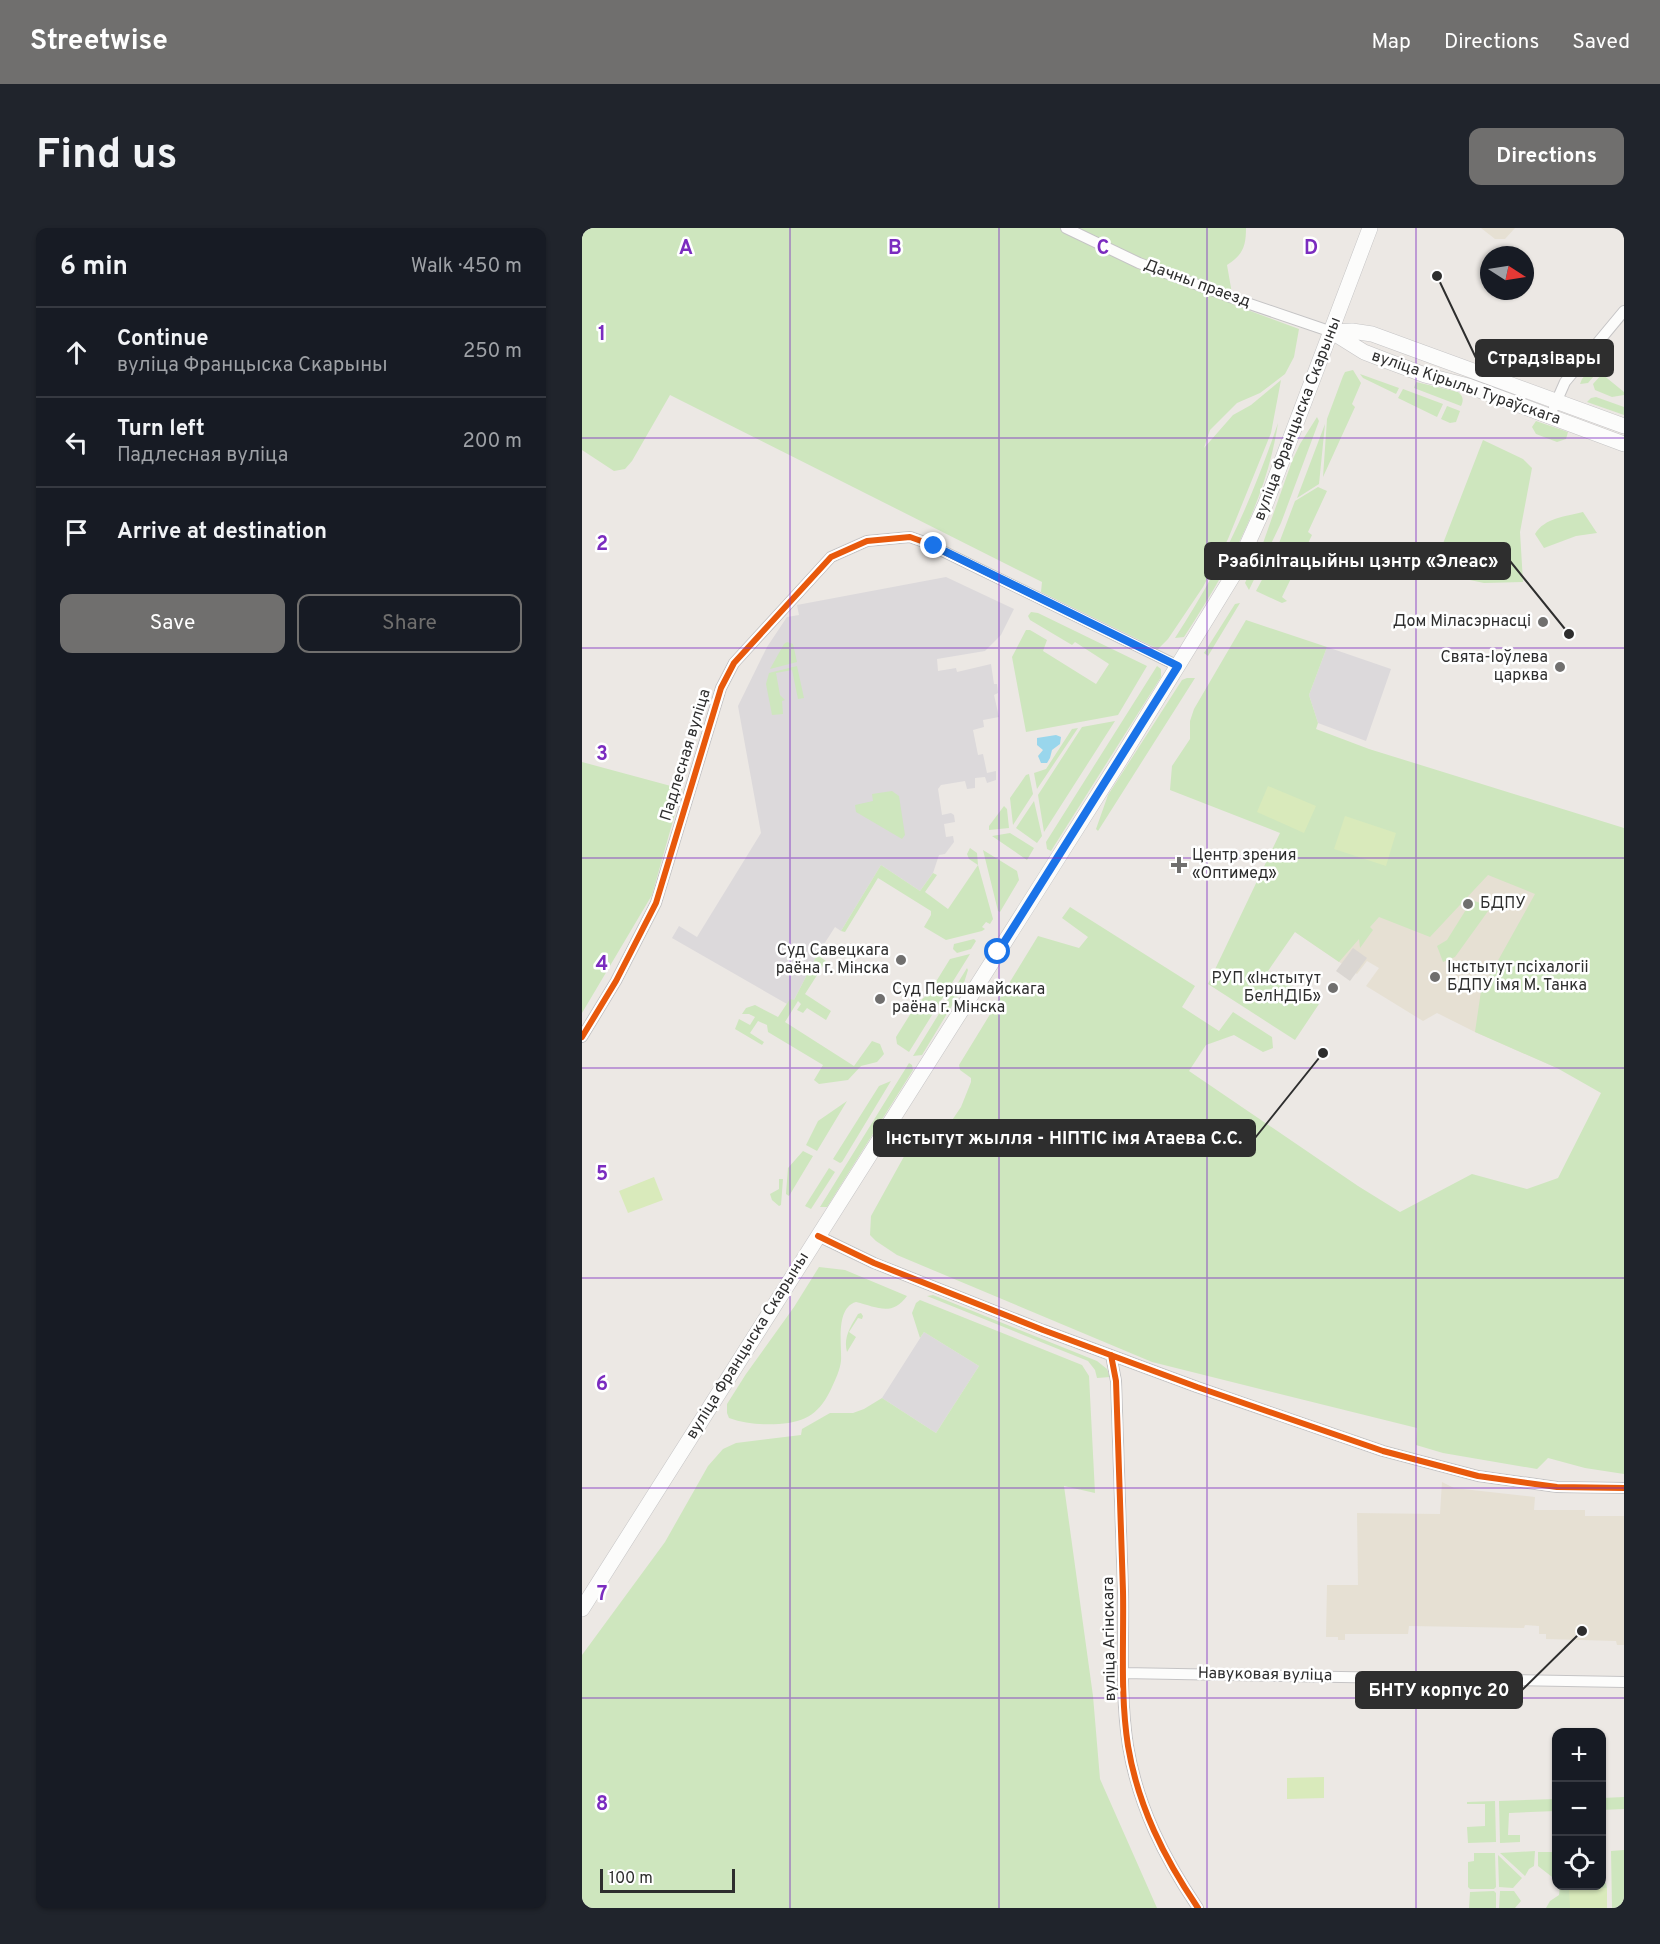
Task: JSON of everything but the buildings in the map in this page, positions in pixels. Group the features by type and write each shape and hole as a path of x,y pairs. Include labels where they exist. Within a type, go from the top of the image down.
{"main road":[{"name":"вуліца Францыска Скарыны","path":"582,1609 1226,587 1248,546 1370,228"},
{"name":"вуліца Кірылы Тураўскага","path":"1332,332 1352,331 1372,334 1624,426"},
{"name":"вуліца Кірылы Тураўскага","path":"1332,332 1364,352 1390,362 1425,375 1468,386 1624,444"}],"street":[{"name":"Дачны праезд","path":"1066,228 1158,270 1332,332"},
{"path":"1550,417 1565,382 1624,311"},
{"name":"Падлесная вуліца","path":"582,1037 616,981 656,903 714,708 728,672 742,653 831,557 867,542 910,537 1178,666"},
{"path":"818,1236 883,1267 1043,1330 1321,1431 1478,1476 1557,1487 1624,1488"},
{"name":"вуліца Агінскага","path":"1111,1355 1116,1392 1123,1591 1123,1673 1128,1744 1140,1795 1161,1846 1198,1908"},
{"name":"Навуковая вуліца","path":"1123,1673 1624,1682"}],"shaded area":[{"path":"1481,228 1515,228 1505,239 1495,239"},
{"path":"946,577 1014,609 1001,635 985,651 937,659 938,671 956,668 957,672 991,664 994,684 997,684 998,693 994,695 999,717 983,720 984,727 973,730 978,755 983,754 987,773 996,771 996,780 987,783 985,777 975,778 975,788 967,789 965,781 941,785 938,789 942,815 951,813 954,815 955,822 944,824 946,837 953,836 954,842 945,854 939,855 933,873 920,891 881,865 841,931 835,927 817,955 794,1000 787,1004 672,938 679,926 697,937 761,833 738,706 767,647 787,617 799,615 797,605"},
{"path":"1327,647 1391,669 1366,741 1318,723 1309,695"},
{"path":"1624,828 1557,1068 1437,1013 1423,1021 1366,986 1379,968 1367,961 1357,974 1295,932"},
{"path":"1353,948 1367,958 1350,981 1336,971"},
{"path":"924,1332 979,1366 936,1433 882,1398"},
{"path":"1442,1482 1454,1488 1535,1497 1534,1510 1585,1510 1585,1516 1624,1516 1624,1645 1617,1645 1616,1641 1546,1639 1546,1634 1539,1634 1539,1626 1525,1625 1524,1628 1409,1626 1408,1634 1345,1634 1345,1640 1338,1640 1338,1637 1326,1637 1327,1585 1358,1585 1357,1513 1440,1514"}],"green space":[{"path":"582,228 1246,228 1242,250 1237,258 1227,265 1234,305 1299,329 1294,357 1285,374 1260,393 1237,403 1210,430 1204,448 1233,415 1251,405 1281,380 1271,433 1228,539 1203,587 1168,639 1158,649 1041,592 1042,582 670,395 632,461 625,469 614,471 582,450"},
{"path":"1593,366 1599,370 1588,383 1580,384 1582,379"},
{"path":"1353,370 1361,383 1352,404 1355,407 1323,477 1327,419 1345,372"},
{"path":"1360,374 1399,388 1396,394 1363,378"},
{"path":"1602,374 1624,392 1624,395 1612,397 1595,390 1593,384"},
{"path":"1416,382 1458,392 1462,398 1461,406 1414,388"},
{"path":"1403,389 1443,404 1437,417 1398,398"},
{"path":"1596,397 1624,407 1624,415 1587,402"},
{"path":"1447,406 1460,411 1456,422 1450,423 1441,419"},
{"path":"1317,417 1319,421 1281,523 1249,590 1245,583 1262,546 1292,461"},
{"path":"1536,421 1568,432 1566,439 1557,442 1536,434 1532,427"},
{"path":"1278,423 1264,480 1243,535 1184,637 1175,638 1207,586 1234,534"},
{"path":"1325,424 1319,484 1297,498"},
{"path":"1483,440 1523,459 1532,468 1520,532 1523,582 1484,583 1432,572"},
{"path":"1318,487 1327,491 1308,532 1312,535 1282,597 1287,601 1282,603 1256,591 1273,559 1295,501"},
{"path":"1583,512 1597,533 1576,536 1544,548 1535,534 1544,524 1556,518"},
{"path":"1240,603 1208,656 1204,653 1235,604"},
{"path":"1031,612 1038,613 1147,666 1118,715 1026,732 1012,657 1026,630 1047,640 1043,651 1096,684 1109,664 1075,642 1072,645 1030,620 1028,616"},
{"path":"1246,620 1327,647 1309,695 1318,723 1316,729 1369,749 1624,828 1624,1474 1585,1468 1548,1458 1537,1469 1443,1453 1416,1445 1417,1428 1152,1362 897,1255 870,1235 871,1216 912,1142 940,1138 961,1107 971,1078 960,1070 959,1065 1038,936 1079,948 1088,937 1062,918 1070,907 1195,986 1182,1007 1219,1031 1233,1012 1272,1037 1273,1048 1263,1052 1234,1035 1206,1045 1189,1071 1400,1212 1472,1174 1527,1189 1558,1178 1601,1093 1557,1068 1475,1032 1481,991 1535,894 1488,875 1430,937 1379,917 1370,927 1373,930 1360,948 1359,939 1339,962 1295,932 1268,971 1319,1004 1295,1040 1208,984 1280,833 1170,790 1172,766 1190,739 1190,721 1194,709"},
{"path":"787,642 793,644 797,662 770,669 784,644"},
{"path":"797,666 804,698 798,699 792,670 776,673 780,695 785,700 782,701 783,714 772,715 766,684 769,673"},
{"path":"1157,666 1161,669 1161,677 1051,851 1047,849 1046,842"},
{"path":"1195,678 1098,831 1096,829 1108,795 1182,680"},
{"path":"1115,721 1044,832 1038,795 1082,727"},
{"path":"1078,728 1037,789 1034,773 1046,769 1072,729"},
{"path":"582,762 682,789 652,895 582,1013"},
{"path":"1029,774 1033,794 1013,825 1010,798"},
{"path":"1268,786 1316,806 1304,833 1257,812"},
{"path":"892,791 899,796 905,835 902,839 856,812 855,805 873,801 872,794"},
{"path":"1034,801 1042,836 1037,843 1016,828"},
{"path":"1004,806 1007,809 1009,828 989,830 989,826"},
{"path":"1345,816 1396,833 1386,866 1334,849"},
{"path":"1010,833 1034,848 1027,860 992,836"},
{"path":"970,848 977,853 978,865 969,859 967,854"},
{"path":"983,850 1017,871 1019,880 1000,912 998,911"},
{"path":"881,865 920,891 933,873 937,875 925,892 948,909 978,865 993,919 990,924 986,922 982,927 985,929 982,931 946,940 924,927 931,911 878,878 845,932 841,931"},
{"path":"1472,900 1491,907 1455,957 1443,962 1437,946 1447,940"},
{"path":"974,939 976,941 971,949 957,953 953,949 954,944"},
{"path":"970,954 909,1052 897,1044 896,1037 916,1005 929,993 950,959"},
{"path":"817,955 826,961 805,994 831,1011 826,1020 807,1008 803,1013 797,1010 801,1004 798,1001 785,1022 854,1066 872,1041 880,1044 884,1054 877,1062 861,1066 848,1080 819,1084 814,1080 823,1065 768,1032 767,1025 758,1021 750,1033 764,1042 762,1045 735,1029 739,1019 750,1025 755,1017 742,1014 746,1008 755,1005 778,1017 790,999 794,1000"},
{"path":"967,968 962,989 922,1055 913,1056"},
{"path":"909,1063 913,1070 827,1207 820,1207"},
{"path":"891,1081 842,1162 833,1159 879,1086"},
{"path":"847,1101 817,1151 806,1145 818,1121"},
{"path":"803,1151 813,1156 789,1196 786,1194 788,1168"},
{"path":"829,1168 835,1172 811,1209 805,1206"},
{"path":"654,1177 663,1200 628,1213 619,1191"},
{"path":"779,1179 783,1179 781,1205 779,1206 772,1200 770,1194 779,1189"},
{"path":"819,1267 845,1270 907,1296 896,1306 890,1308 877,1308 856,1302 849,1306 842,1319 839,1371 827,1396 817,1410 805,1418 789,1423 747,1423 729,1418 727,1404"},
{"path":"933,1295 1097,1361 1107,1369 1110,1377 1097,1378 1095,1370 1088,1361 927,1296"},
{"path":"920,1300 1082,1365 1089,1376 1095,1493 1064,1486 1093,1696 1100,1779 1157,1908 582,1908 582,1655 665,1542 708,1466 723,1449 736,1443 801,1435 802,1429 830,1413 853,1413 882,1398 936,1433 979,1366 924,1332 920,1338 912,1313 916,1303"},
{"path":"861,1313 862,1319 858,1318 849,1332 856,1337 847,1352 848,1332 858,1314"},
{"path":"1324,1777 1324,1798 1287,1799 1287,1778"},
{"path":"1624,1797 1624,1809 1606,1810 1606,1798"},
{"path":"1552,1799 1552,1811 1509,1813 1508,1835 1520,1835 1520,1842 1500,1843 1499,1801"},
{"path":"1495,1801 1496,1842 1468,1843 1467,1827 1485,1826 1485,1804 1467,1804 1467,1802"},
{"path":"1624,1850 1624,1908 1612,1908 1611,1851"},
{"path":"1535,1851 1534,1866 1525,1876 1500,1853"},
{"path":"1538,1852 1552,1852 1552,1877 1538,1866"},
{"path":"1474,1853 1495,1853 1496,1887 1494,1889 1470,1889 1468,1887 1468,1862 1474,1861"},
{"path":"1498,1855 1522,1878 1513,1888 1499,1887"},
{"path":"1606,1888 1607,1908 1570,1908 1569,1890 1606,1890"},
{"path":"1560,1890 1570,1890 1570,1908 1546,1908 1550,1901 1559,1895"},
{"path":"1494,1891 1496,1908 1469,1908 1470,1892"},
{"path":"1500,1891 1514,1891 1521,1901 1515,1908 1499,1908"}],"water":[{"path":"1056,735 1061,737 1060,744 1052,750 1047,763 1041,763 1038,756 1043,750 1037,745 1037,738"}],"cycle path":[{"path":"582,1037 616,981 656,903 721,688 734,663 831,557 867,541 910,537 1178,666"},
{"path":"818,1236 874,1263 1043,1330 1197,1387 1383,1451 1478,1476 1557,1487 1624,1488"},
{"path":"1111,1355 1116,1381 1123,1591 1123,1688 1128,1746 1138,1790 1154,1831 1174,1870 1198,1908"}],"place":[{"name":"Страдзівары","path":"1437,276"},
{"name":"Дом Міласэрнасці","path":"1543,622"},
{"name":"Рэабілітацыйны цэнтр «Элеас»","path":"1569,634"},
{"name":"Свята-Іоўлева царква","path":"1560,667"},
{"name":"Центр зрения «Оптимед»","path":"1179,865"},
{"name":"БДПУ","path":"1468,904"},
{"name":"Суд Савецкага раёна г. Мінска","path":"901,960"},
{"name":"Інстытут псіхалогіі БДПУ імя М. Танка","path":"1435,977"},
{"name":"РУП «Інстытут БелНДІБ»","path":"1333,988"},
{"name":"Суд Першамайскага раёна г. Мінска","path":"880,999"},
{"name":"Інстытут жылля - НІПТІС імя Атаева С.С.","path":"1323,1053"},
{"name":"БНТУ корпус 20","path":"1582,1631"}],"route":[{"path":"934,546 1178,666 998,952"}]}
